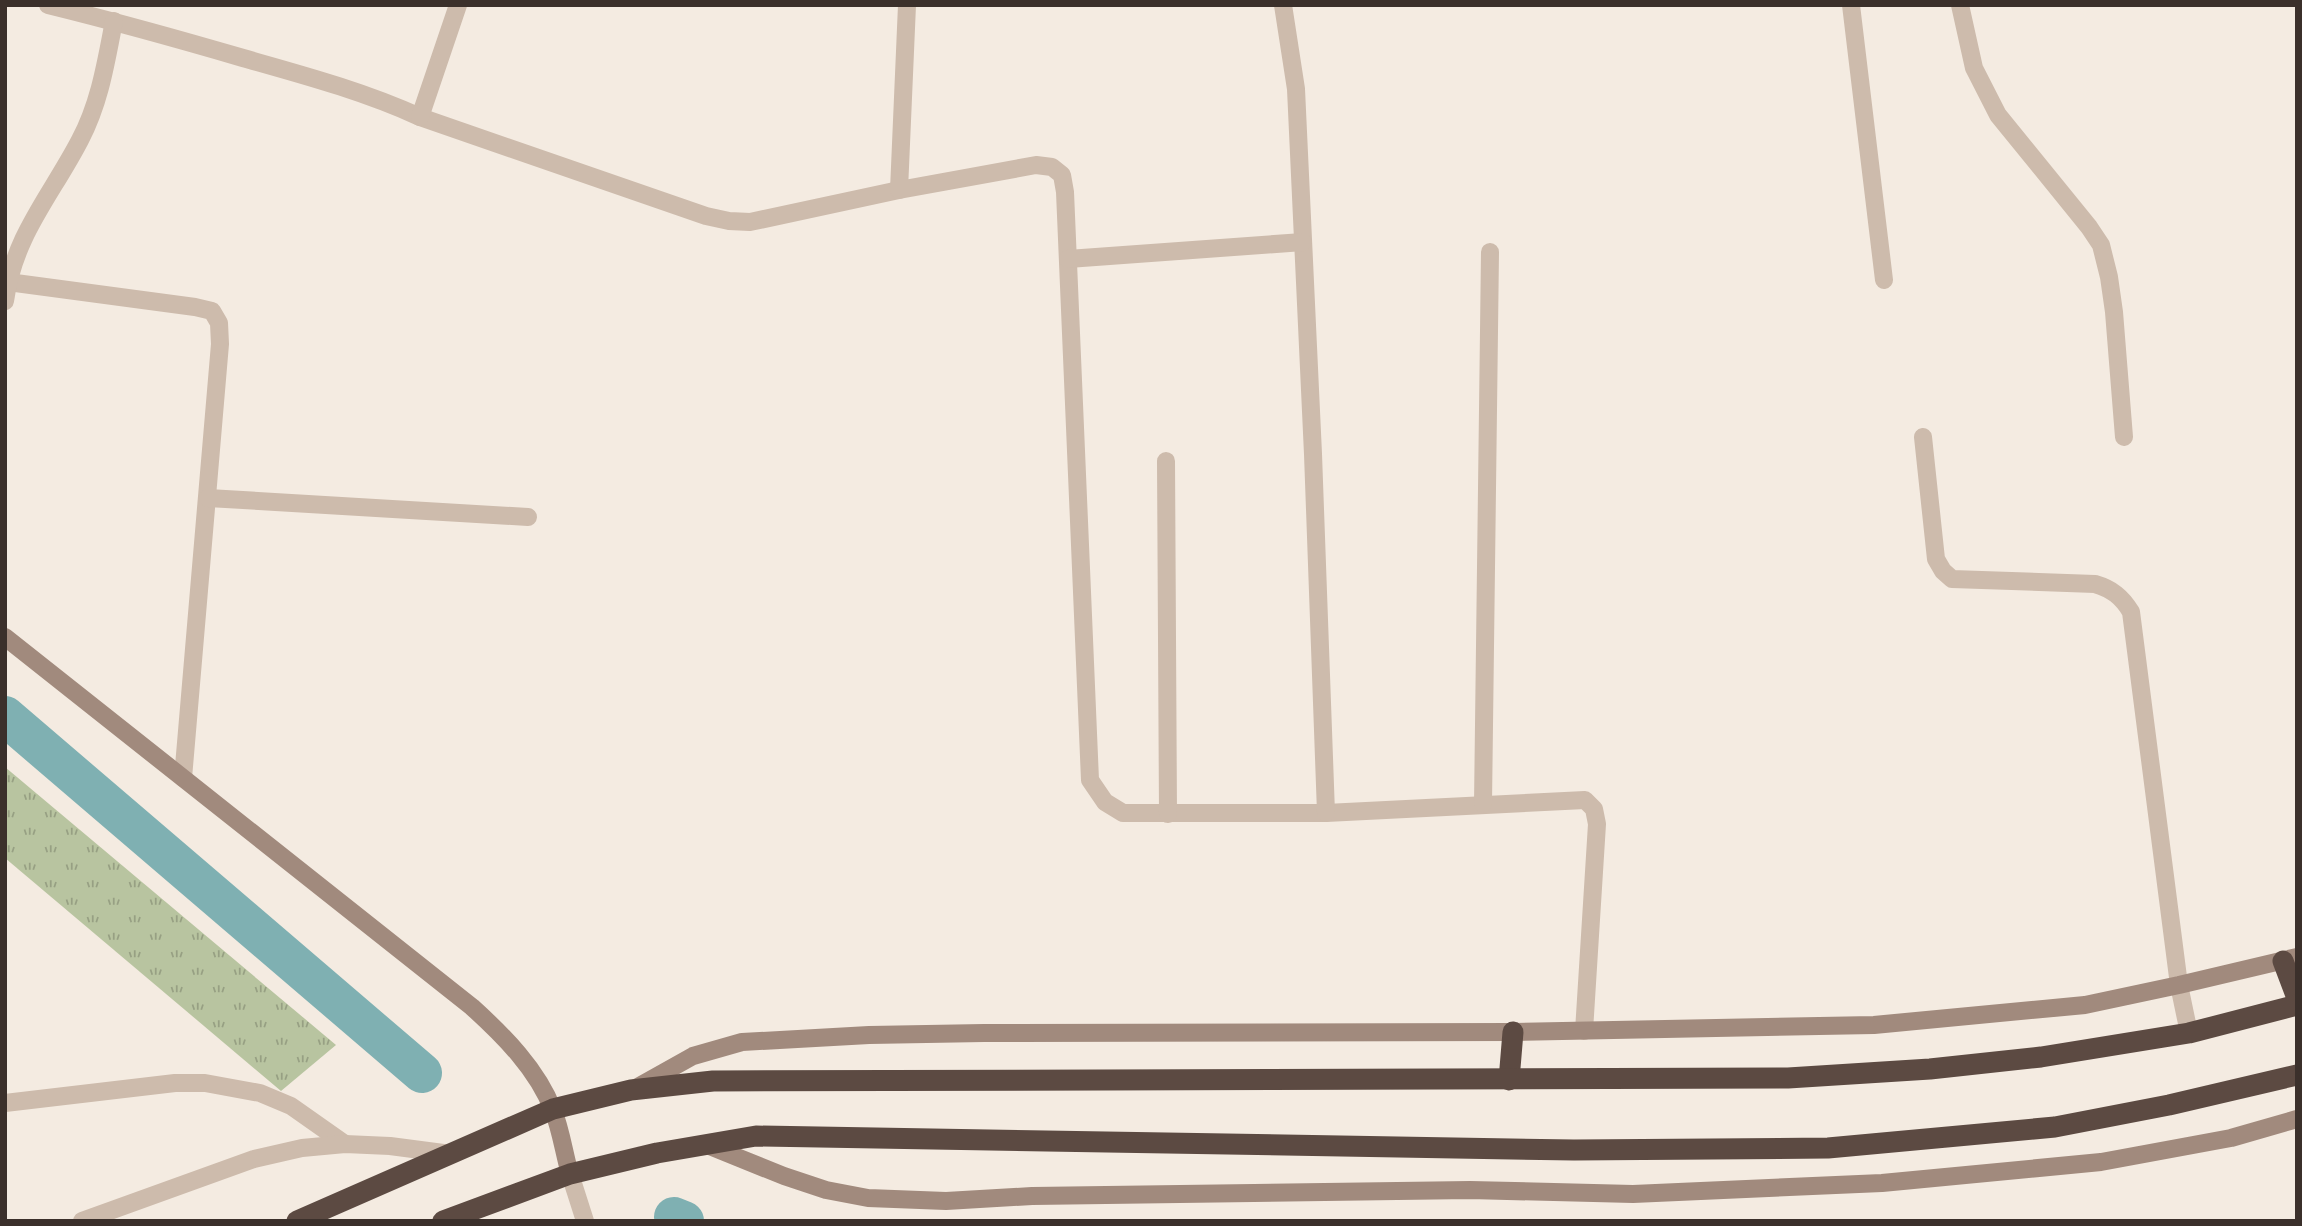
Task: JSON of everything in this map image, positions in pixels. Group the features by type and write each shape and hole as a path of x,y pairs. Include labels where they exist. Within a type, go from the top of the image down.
{"highway":[{"path":"2290,959 2297,998"},
{"path":"297,1221 553,1109 631,1090 713,1081 1788,1078 1930,1069 2041,1058 2189,1032 2297,1005"},
{"path":"1509,1080 1513,1032"},
{"path":"443,1221 570,1174 657,1153 756,1136 1574,1150 1828,1148 2055,1127 2169,1105 2297,1075"}],"street":[{"path":"47,5 114,21 319,79 380,99 420,117 706,216 729,221 750,222 784,217 899,190 1036,166 1052,167 1062,175 1066,192 1090,779 1105,802 1123,813 1326,813 1585,800 1594,809 1597,824 1584,1031"},
{"path":"420,117 458,5"},
{"path":"899,190 907,5"},
{"path":"1283,5 1296,89 1314,454 1326,813"},
{"path":"1850,5 1884,280"},
{"path":"1960,5 1973,68 1998,115 2101,245 2114,312 2124,437"},
{"path":"5,301 8,282 26,230 80,140 93,112 103,80 114,21"},
{"path":"1068,259 1303,242"},
{"path":"1483,804 1490,251"},
{"path":"8,282 212,311 219,323 220,344 208,498 183,778"},
{"path":"1923,438 1936,559 1952,579 2095,584 2109,588 2123,599 2131,612 2179,985 2189,1032"},
{"path":"1166,461 1168,814"},
{"path":"208,498 528,517"},
{"path":"5,637 472,1007 505,1037 532,1072 553,1109 586,1221"},
{"path":"631,1090 693,1056 742,1042 984,1033 1513,1032 1874,1025 2085,1005 2290,959"},
{"path":"5,1103 175,1083 205,1083 260,1093 291,1106 345,1144"},
{"path":"707,1144 785,1177 826,1190 868,1198 946,1201 1045,1196 1470,1190 1633,1194 1882,1183 2101,1162 2231,1138 2297,1119"},
{"path":"82,1221 254,1159 302,1147 345,1144 390,1146 451,1154"}],"green space":[{"path":"5,767 336,1045 281,1091 5,858"}],"waterway":[{"path":"5,716 422,1073"},
{"path":"674,1217 684,1221"}]}
